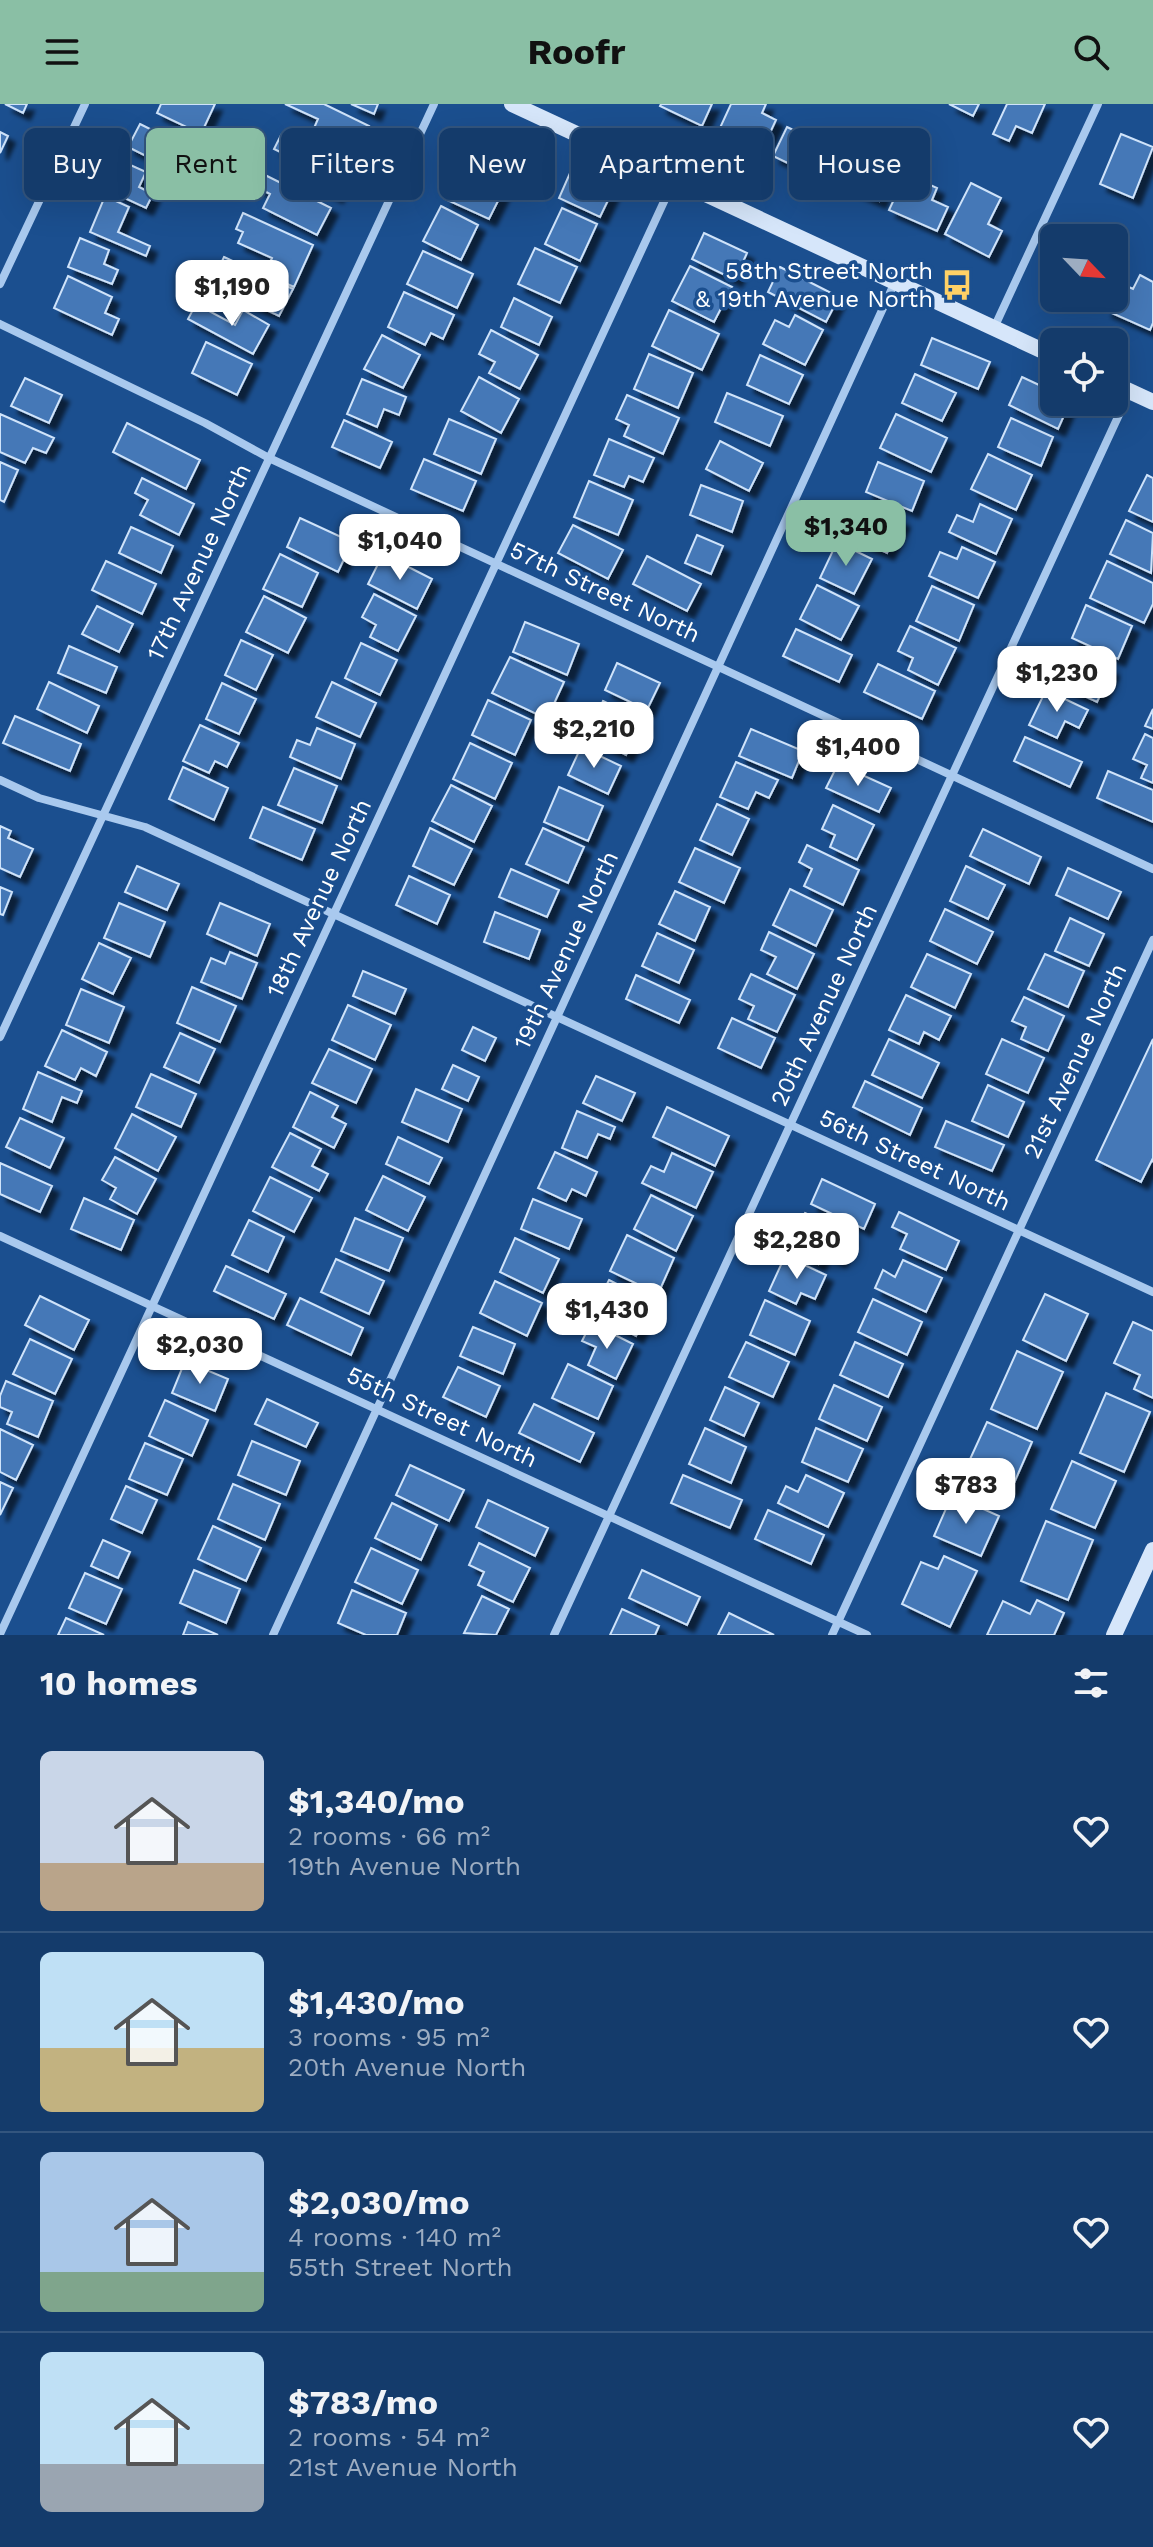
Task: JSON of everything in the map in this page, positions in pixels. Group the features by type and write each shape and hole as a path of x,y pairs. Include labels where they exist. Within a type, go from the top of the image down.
{"street":[{"path":"0,284 85,104"},
{"name":"17th Avenue North","path":"0,1037 434,104"},
{"path":"512,104 571,132"},
{"path":"994,328 1098,104"},
{"name":"18th Avenue North","path":"0,1634 665,200"},
{"path":"717,200 1040,349"},
{"name":"19th Avenue North","path":"273,1635 895,282"},
{"name":"57th Street North","path":"0,324 205,423 269,458 1153,869"},
{"path":"1130,391 1153,402"},
{"name":"20th Avenue North","path":"554,1635 1130,391"},
{"name":"56th Street North","path":"0,780 39,798 145,827 1153,1292"},
{"name":"21st Avenue North","path":"832,1635 1153,940"},
{"name":"55th Street North","path":"0,1236 867,1635"},
{"path":"1114,1635 1153,1550"}],"building":[{"path":"5,104 27,104 23,113"},
{"path":"161,104 215,104 204,128 188,128 157,113"},
{"path":"285,104 324,104 369,126 314,128 318,119"},
{"path":"351,104 378,104 374,114"},
{"path":"661,104 712,104 702,126"},
{"path":"731,104 766,104 762,113 776,120 772,128 720,128"},
{"path":"949,104 979,104 973,116"},
{"path":"1007,104 1045,104 1032,133 1016,126 1009,141 993,134"},
{"path":"140,124 148,128 146,156 130,148"},
{"path":"787,127 789,128 789,164 773,156"},
{"path":"0,132 8,136 0,153"},
{"path":"1121,134 1153,147 1133,198 1100,184"},
{"path":"281,135 281,152 274,149"},
{"path":"130,165 146,172 139,187 146,190 146,200 150,200 146,208 129,200"},
{"path":"570,173 571,200 608,200 600,217 559,198"},
{"path":"265,175 281,183 281,200 315,200 331,208 317,235 263,208 270,194 265,191"},
{"path":"971,183 1001,198 988,224 1002,231 989,257 945,234"},
{"path":"930,185 937,188 932,200 948,207 937,231 889,210 894,200 930,200"},
{"path":"103,200 114,200 129,207 118,232 150,246 146,256 90,232"},
{"path":"447,200 498,200 489,219"},
{"path":"441,206 478,225 461,260 423,241"},
{"path":"562,208 597,224 580,261 545,244"},
{"path":"243,213 313,245 294,287 265,274 272,258 238,243 243,232 236,229"},
{"path":"704,233 747,253 735,280 692,259"},
{"path":"80,238 109,250 104,264 118,270 112,284 68,267"},
{"path":"535,248 577,267 560,303 518,284"},
{"path":"423,251 473,274 457,308 407,284"},
{"path":"224,257 293,289 279,316 211,284"},
{"path":"690,266 732,287 714,322 672,301"},
{"path":"780,267 839,297 826,322 768,292"},
{"path":"1140,275 1153,282 1153,323 1150,330 1110,312 1128,312 1128,287 1133,289"},
{"path":"68,276 112,297 105,313 119,319 112,335 54,308"},
{"path":"404,292 454,315 443,339 431,333 425,345 388,327"},
{"path":"514,298 552,317 539,345 501,327"},
{"path":"196,304 235,325 243,310 269,325 253,354 188,319"},
{"path":"669,310 719,334 702,370 652,346"},
{"path":"795,315 823,330 805,365 763,344 775,320 789,327"},
{"path":"491,330 538,355 520,389 489,373 495,362 479,354"},
{"path":"382,335 420,355 403,388 364,369"},
{"path":"932,338 990,362 978,389 921,365"},
{"path":"206,342 252,364 237,395 192,373"},
{"path":"649,354 693,373 678,408 634,389"},
{"path":"760,355 803,375 789,404 747,385"},
{"path":"915,374 956,393 942,421 902,403"},
{"path":"479,377 519,399 501,433 461,411"},
{"path":"1022,377 1040,385 1040,416 1064,416 1058,429 1009,405"},
{"path":"25,378 62,395 49,423 11,406"},
{"path":"362,379 406,397 399,415 384,409 377,427 347,414"},
{"path":"727,393 783,416 770,446 715,422"},
{"path":"627,395 679,418 663,454 624,436 629,425 616,419"},
{"path":"0,414 54,438 46,453 33,448 25,463 0,452"},
{"path":"896,414 947,438 931,472 880,448"},
{"path":"1011,418 1053,437 1041,466 998,447"},
{"path":"449,419 496,439 481,474 434,454"},
{"path":"344,420 392,442 380,468 332,447"},
{"path":"127,423 200,460 186,489 113,452"},
{"path":"609,439 654,458 643,482 629,476 624,487 594,475"},
{"path":"720,441 763,463 749,491 706,469"},
{"path":"988,454 1032,475 1016,510 971,489"},
{"path":"424,459 476,481 463,511 411,489"},
{"path":"0,462 18,470 4,502 0,500"},
{"path":"878,462 924,481 912,511 866,492"},
{"path":"1147,475 1153,478 1153,522 1129,511"},
{"path":"142,478 194,504 179,535 140,515 148,500 135,493"},
{"path":"589,481 633,500 618,535 574,517"},
{"path":"701,485 743,501 732,532 690,515"},
{"path":"863,502 903,521 887,553 848,535"},
{"path":"980,504 1012,519 996,554 949,532 957,515 973,522"},
{"path":"300,518 352,542 338,572 287,547"},
{"path":"1126,520 1153,533 1151,573 1110,554"},
{"path":"573,525 623,550 608,579 558,553"},
{"path":"131,527 173,546 161,573 119,553"},
{"path":"697,535 723,546 711,574 685,563"},
{"path":"837,542 872,559 854,594 820,578"},
{"path":"962,547 995,562 978,598 929,576 940,552 957,559"},
{"path":"280,554 318,573 302,607 263,589"},
{"path":"383,554 432,579 417,609 368,584"},
{"path":"647,556 701,584 687,611 633,584"},
{"path":"106,561 156,584 142,614 92,590"},
{"path":"1107,561 1153,583 1153,604 1144,623 1090,598"},
{"path":"817,585 859,606 841,640 800,619"},
{"path":"932,586 974,605 959,641 916,621"},
{"path":"374,594 416,616 398,651 370,637 376,625 362,617"},
{"path":"264,596 306,618 288,653 246,632"},
{"path":"1086,605 1132,626 1118,659 1072,638"},
{"path":"97,606 133,624 119,652 82,634"},
{"path":"525,622 579,644 567,675 513,652"},
{"path":"910,626 956,648 938,685 908,670 913,658 898,651"},
{"path":"796,629 852,655 839,682 783,656"},
{"path":"241,640 273,655 256,690 225,675"},
{"path":"361,643 397,660 380,695 345,678"},
{"path":"69,646 117,667 106,693 58,673"},
{"path":"1067,648 1112,670 1097,702 1052,681"},
{"path":"510,657 564,682 547,719 492,693"},
{"path":"617,663 660,683 647,710 605,690"},
{"path":"878,664 935,691 922,719 864,692"},
{"path":"49,682 99,706 87,733 37,709"},
{"path":"332,682 376,703 360,737 316,717"},
{"path":"222,683 256,699 239,734 206,719"},
{"path":"1046,690 1088,710 1079,728 1065,721 1057,738 1029,725"},
{"path":"488,700 531,720 515,755 472,735"},
{"path":"603,701 644,721 626,755 587,735"},
{"path":"1153,709 1153,729 1145,726"},
{"path":"15,716 81,744 70,771 3,743"},
{"path":"200,725 239,743 227,767 215,761 209,773 183,761"},
{"path":"317,728 355,744 341,779 290,757 297,740 310,745"},
{"path":"751,729 803,751 792,778 739,756"},
{"path":"1145,734 1153,738 1153,783 1141,778 1147,765 1133,759"},
{"path":"1025,737 1082,762 1070,787 1014,761"},
{"path":"470,743 512,763 495,799 453,779"},
{"path":"581,747 621,766 608,794 568,775"},
{"path":"736,762 778,780 769,798 756,792 748,809 720,797"},
{"path":"838,764 891,788 879,812 826,788"},
{"path":"183,767 228,788 214,820 169,799"},
{"path":"294,768 337,786 322,823 278,805"},
{"path":"1108,771 1153,790 1153,822 1097,798"},
{"path":"451,785 492,806 474,842 432,821"},
{"path":"559,787 603,806 588,841 544,822"},
{"path":"717,804 749,819 732,855 700,840"},
{"path":"833,805 874,825 857,860 830,847 835,835 822,829"},
{"path":"263,807 315,829 302,860 250,838"},
{"path":"0,826 11,831 8,838 33,849 20,877 0,868"},
{"path":"430,828 472,849 454,885 413,866"},
{"path":"543,828 584,847 568,883 526,864"},
{"path":"983,829 1041,857 1029,884 970,856"},
{"path":"807,845 859,870 843,905 804,886 812,869 799,862"},
{"path":"695,848 740,868 724,903 679,882"},
{"path":"137,866 179,884 167,910 125,892"},
{"path":"966,866 1005,885 988,919 950,901"},
{"path":"1068,868 1121,892 1108,919 1056,895"},
{"path":"511,869 559,890 547,917 499,897"},
{"path":"409,876 450,895 437,924 396,905"},
{"path":"0,887 12,892 3,915 0,914"},
{"path":"790,889 833,910 816,946 773,925"},
{"path":"675,891 710,907 695,941 659,924"},
{"path":"119,903 165,922 150,957 104,938"},
{"path":"220,903 270,924 257,956 207,934"},
{"path":"945,909 993,932 977,964 930,941"},
{"path":"495,912 540,930 529,959 484,942"},
{"path":"1070,918 1104,934 1089,966 1055,951"},
{"path":"769,932 814,954 797,989 767,974 776,957 761,950"},
{"path":"657,933 694,950 679,983 642,966"},
{"path":"99,943 131,958 113,994 82,979"},
{"path":"230,952 257,963 242,999 201,982 211,958 225,964"},
{"path":"927,954 971,974 955,1008 911,987"},
{"path":"1045,954 1084,971 1068,1007 1028,989"},
{"path":"363,971 406,989 395,1014 353,996"},
{"path":"751,974 795,995 777,1032 748,1019 754,1006 739,999"},
{"path":"636,975 690,1000 679,1023 626,999"},
{"path":"192,987 236,1006 220,1042 177,1023"},
{"path":"81,989 124,1007 109,1043 66,1025"},
{"path":"906,995 951,1016 939,1040 924,1032 919,1044 889,1030"},
{"path":"1024,997 1064,1016 1048,1051 1021,1039 1026,1027 1012,1021"},
{"path":"348,1005 391,1025 375,1060 332,1040"},
{"path":"732,1018 775,1038 761,1068 718,1048"},
{"path":"473,1027 496,1038 485,1061 462,1050"},
{"path":"62,1030 107,1052 96,1076 81,1068 75,1080 45,1066"},
{"path":"180,1033 215,1049 199,1083 164,1067"},
{"path":"889,1039 939,1063 922,1098 872,1075"},
{"path":"1002,1039 1044,1058 1028,1093 986,1074"},
{"path":"1153,1039 1153,1162 1141,1182 1096,1160"},
{"path":"329,1049 372,1069 356,1103 312,1083"},
{"path":"453,1065 479,1077 468,1101 442,1089"},
{"path":"38,1072 82,1091 77,1103 62,1097 52,1122 23,1109"},
{"path":"151,1074 196,1094 181,1127 136,1107"},
{"path":"596,1076 635,1093 622,1121 583,1103"},
{"path":"865,1081 922,1108 910,1135 853,1107"},
{"path":"988,1085 1024,1102 1008,1137 972,1121"},
{"path":"416,1089 462,1109 448,1142 402,1122"},
{"path":"310,1092 338,1106 332,1117 346,1124 334,1148 293,1127"},
{"path":"667,1107 729,1136 715,1166 653,1137"},
{"path":"577,1111 615,1127 610,1139 598,1134 587,1158 562,1148"},
{"path":"132,1114 176,1137 158,1171 115,1148"},
{"path":"20,1118 64,1138 50,1168 6,1147"},
{"path":"946,1121 1004,1145 992,1171 935,1147"},
{"path":"290,1133 321,1149 312,1166 328,1174 319,1191 272,1167"},
{"path":"398,1137 442,1158 429,1184 386,1164"},
{"path":"555,1152 597,1172 586,1196 572,1189 566,1201 538,1188"},
{"path":"672,1153 713,1172 696,1208 642,1183 651,1166 664,1172"},
{"path":"115,1157 156,1179 137,1214 110,1199 116,1188 102,1180"},
{"path":"0,1163 52,1186 40,1212 0,1194"},
{"path":"383,1176 425,1197 408,1231 366,1210"},
{"path":"270,1177 312,1198 294,1232 253,1211"},
{"path":"822,1179 875,1204 864,1229 811,1204"},
{"path":"651,1195 693,1216 676,1251 634,1229"},
{"path":"84,1198 134,1220 121,1250 71,1229"},
{"path":"533,1199 582,1219 569,1249 521,1229"},
{"path":"899,1212 959,1241 946,1270 900,1249 907,1234 892,1227"},
{"path":"805,1213 850,1235 839,1260 824,1252 818,1264 788,1250"},
{"path":"355,1218 403,1238 389,1271 341,1251"},
{"path":"249,1220 284,1237 268,1272 232,1255"},
{"path":"627,1235 674,1258 658,1294 610,1271"},
{"path":"515,1238 559,1259 543,1293 500,1272"},
{"path":"785,1256 826,1275 815,1299 801,1293 796,1304 769,1291"},
{"path":"336,1259 384,1281 369,1314 321,1292"},
{"path":"903,1260 942,1278 926,1312 875,1288 883,1270 895,1277"},
{"path":"226,1266 286,1294 274,1319 214,1291"},
{"path":"609,1280 653,1303 636,1336 592,1313"},
{"path":"495,1281 542,1303 527,1336 480,1313"},
{"path":"1045,1294 1088,1314 1066,1361 1023,1340"},
{"path":"40,1296 89,1320 74,1350 25,1325"},
{"path":"300,1298 363,1328 351,1355 287,1325"},
{"path":"873,1299 922,1322 907,1355 858,1332"},
{"path":"765,1300 810,1321 795,1355 750,1335"},
{"path":"1133,1322 1153,1331 1153,1398 1134,1389 1140,1375 1114,1363"},
{"path":"591,1323 633,1344 616,1379 588,1365 596,1347 582,1341"},
{"path":"473,1327 515,1344 503,1374 460,1356"},
{"path":"30,1339 72,1359 55,1394 13,1374"},
{"path":"746,1342 789,1362 773,1397 729,1377"},
{"path":"855,1342 903,1364 888,1397 840,1375"},
{"path":"1017,1351 1063,1372 1037,1429 991,1409"},
{"path":"185,1361 228,1379 215,1411 172,1393"},
{"path":"568,1364 613,1386 598,1419 552,1398"},
{"path":"458,1367 500,1386 486,1417 443,1397"},
{"path":"6,1381 53,1401 38,1437 7,1424 12,1412 0,1407 0,1396"},
{"path":"834,1385 882,1407 867,1441 819,1419"},
{"path":"725,1387 759,1403 744,1436 710,1420"},
{"path":"1106,1393 1150,1412 1124,1472 1080,1453"},
{"path":"267,1399 318,1423 306,1447 255,1424"},
{"path":"165,1400 208,1420 192,1456 149,1436"},
{"path":"534,1404 594,1433 580,1462 519,1433"},
{"path":"987,1422 1032,1442 1011,1490 966,1468"},
{"path":"705,1428 746,1447 731,1483 689,1464"},
{"path":"816,1428 863,1449 848,1482 802,1462"},
{"path":"0,1429 33,1445 16,1480 0,1472"},
{"path":"252,1441 300,1461 286,1495 238,1475"},
{"path":"145,1443 183,1459 167,1495 129,1479"},
{"path":"1072,1461 1116,1481 1095,1528 1051,1509"},
{"path":"410,1465 464,1490 449,1521 396,1495"},
{"path":"683,1475 742,1500 730,1528 671,1503"},
{"path":"806,1475 844,1493 828,1527 778,1503 786,1486 798,1492"},
{"path":"0,1482 13,1488 0,1515"},
{"path":"233,1484 280,1504 265,1540 218,1519"},
{"path":"126,1486 157,1500 142,1533 111,1519"},
{"path":"952,1495 999,1516 981,1556 934,1536"},
{"path":"488,1500 548,1528 535,1556 476,1527"},
{"path":"392,1503 437,1525 421,1560 375,1538"},
{"path":"768,1510 824,1535 811,1564 755,1539"},
{"path":"1046,1521 1093,1540 1068,1600 1021,1581"},
{"path":"213,1526 261,1548 246,1581 198,1559"},
{"path":"103,1540 130,1552 118,1578 91,1566"},
{"path":"479,1543 530,1568 513,1602 478,1585 484,1572 469,1565"},
{"path":"371,1548 418,1570 402,1604 355,1582"},
{"path":"944,1556 977,1571 950,1627 902,1604 921,1562 938,1569"},
{"path":"194,1570 240,1589 226,1623 180,1603"},
{"path":"642,1570 700,1597 687,1625 629,1598"},
{"path":"85,1573 122,1589 106,1624 69,1608"},
{"path":"352,1590 406,1613 397,1635 366,1635 338,1623"},
{"path":"482,1596 509,1609 496,1635 464,1633"},
{"path":"1037,1600 1064,1613 1054,1635 987,1635 1003,1601 1030,1614"},
{"path":"622,1609 659,1626 655,1635 610,1635"},
{"path":"729,1613 774,1635 718,1635"},
{"path":"66,1618 104,1635 58,1635"},
{"path":"188,1622 218,1635 183,1635"}],"place":[{"name":"58th Street North & 19th Avenue North","path":"957,285"}]}
